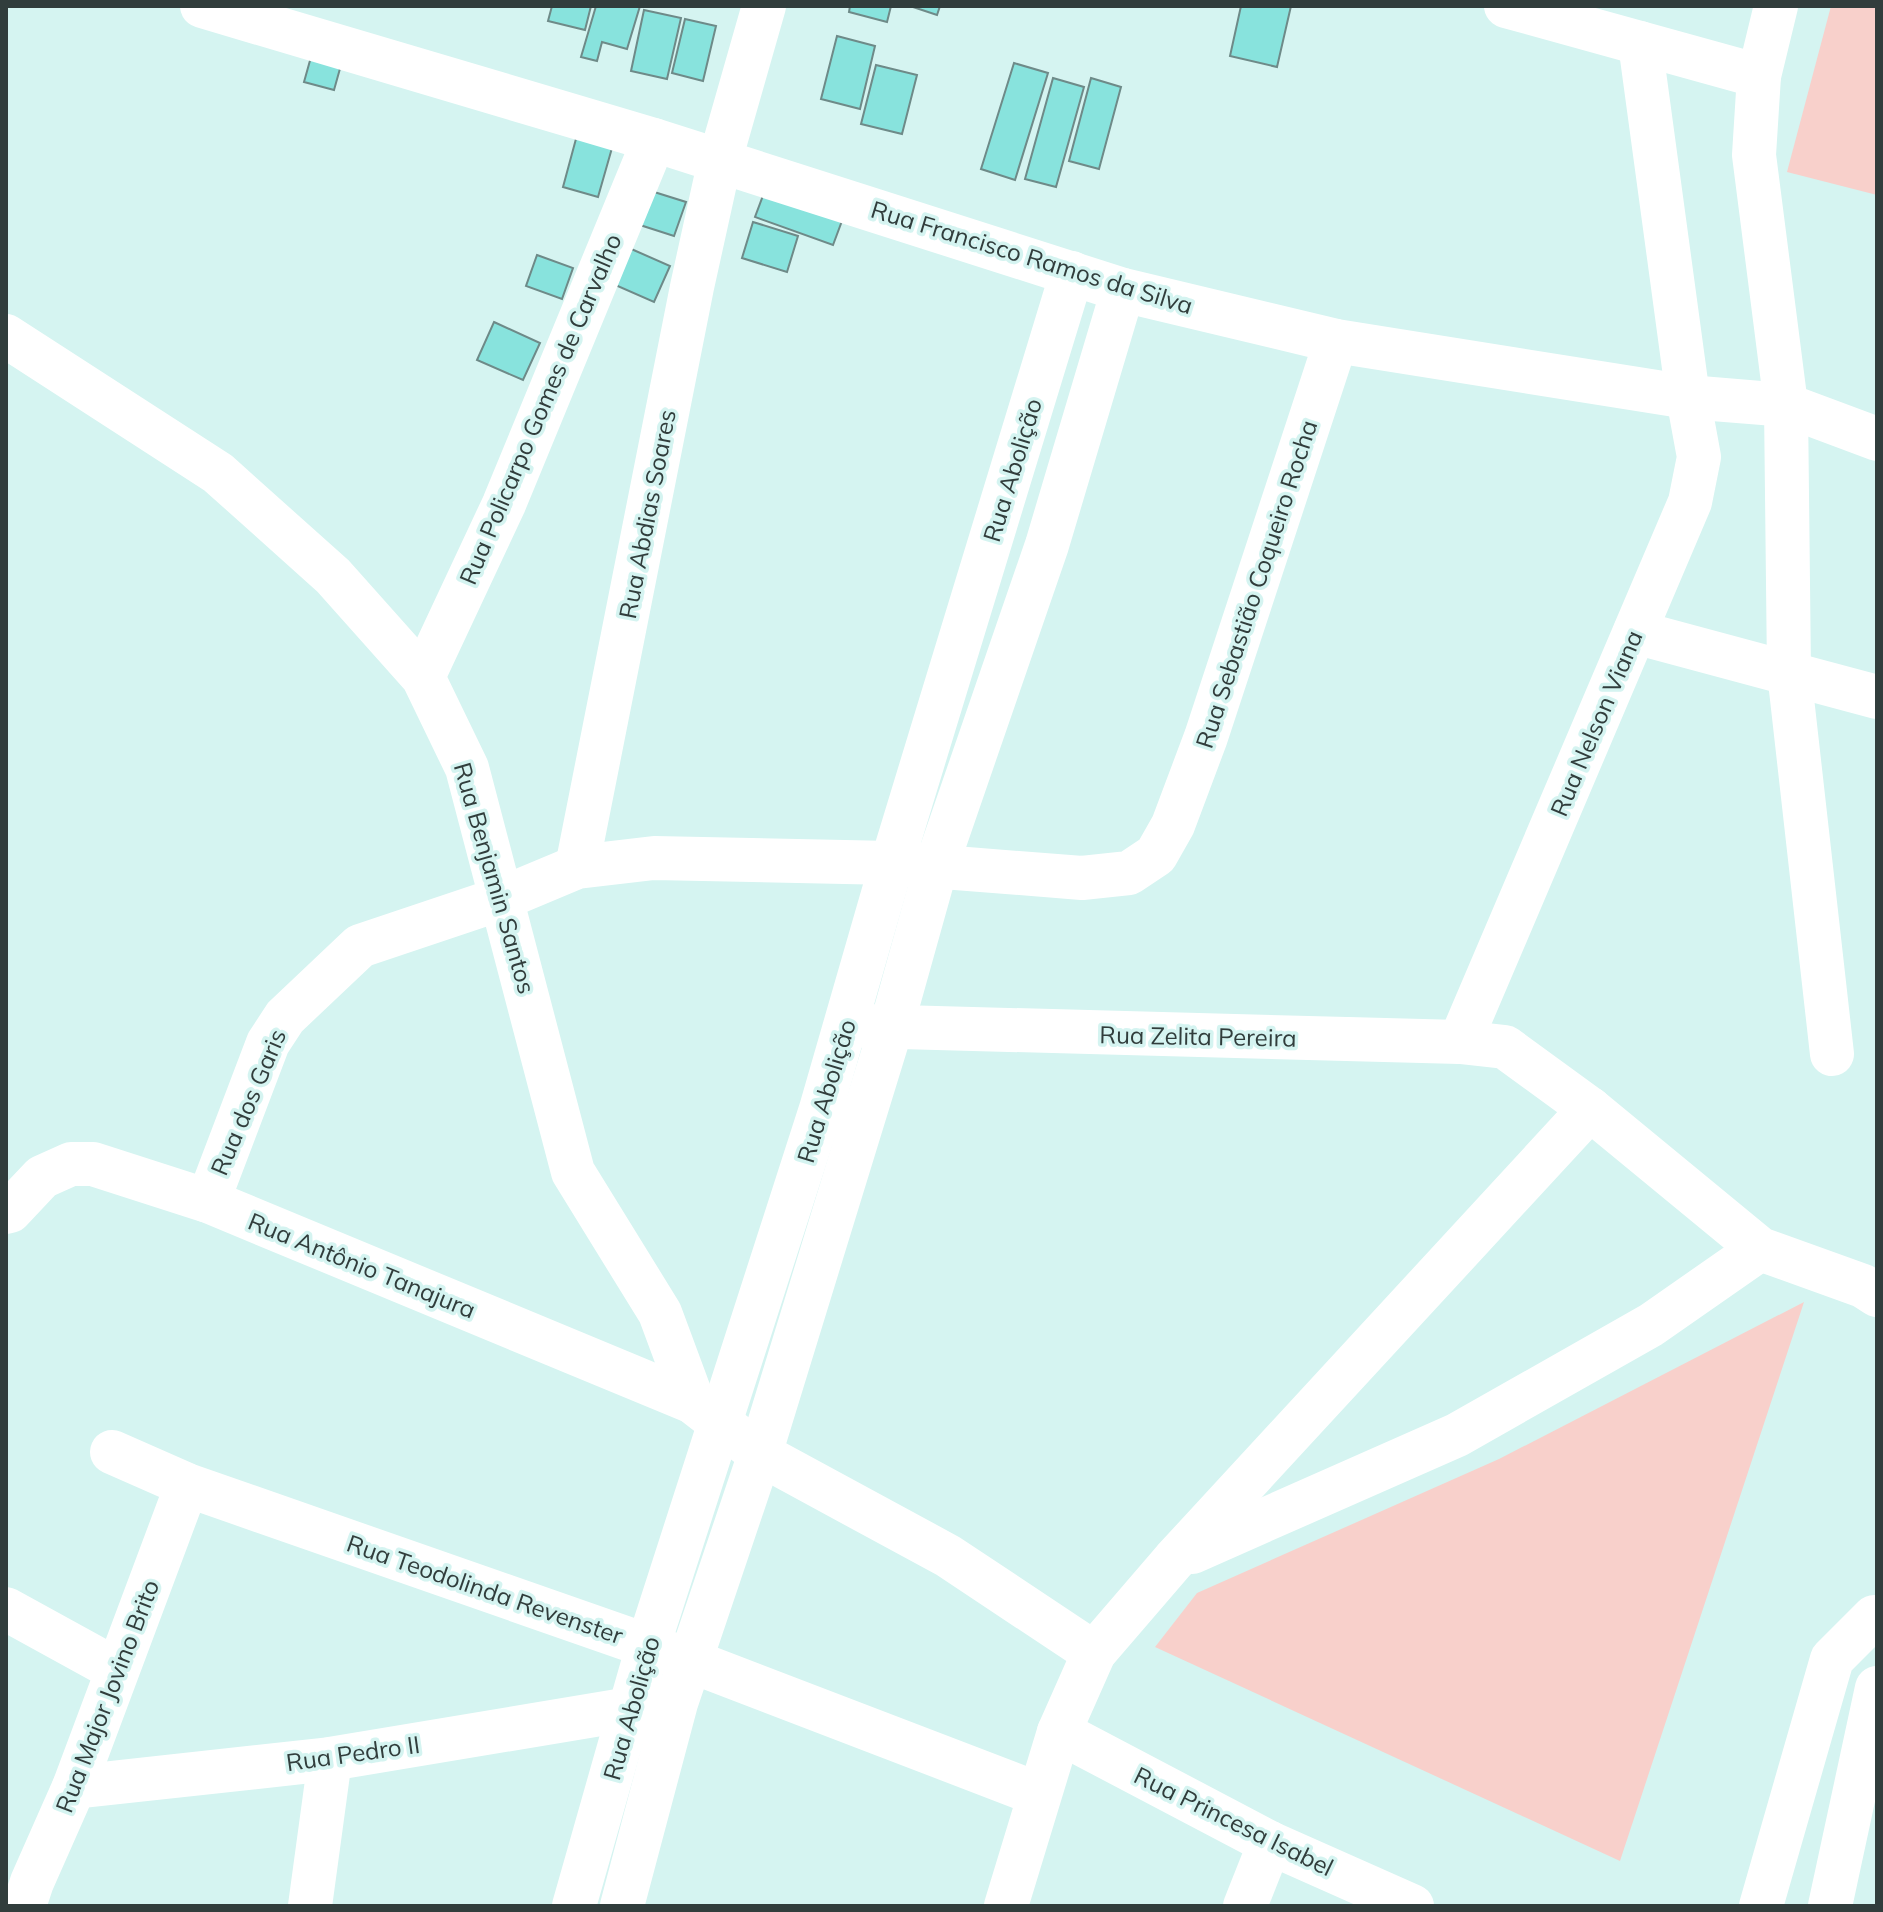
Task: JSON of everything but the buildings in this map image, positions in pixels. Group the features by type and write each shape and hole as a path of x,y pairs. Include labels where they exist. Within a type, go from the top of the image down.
{"street":[{"name":"Rua Francisco Ramos da Silva","path":"202,6 720,160 1123,290 1336,341 1688,397 1786,405 1877,439"},
{"name":"Rua Abdias Soares","path":"577,867 685,319 720,160 764,6"},
{"path":"1506,6 1759,76"},
{"path":"1776,6 1759,76 1754,155 1786,405 1789,672 1832,1054"},
{"name":"Rua Nelson Viana","path":"1460,1042 1690,502 1699,457 1688,397 1640,43"},
{"name":"Rua Policarpo Gomes de Carvalho","path":"423,677 504,504 654,140"},
{"name":"Rua Abolição","path":"574,1906 648,1646 707,1412 846,1025 892,863 1072,273"},
{"name":"Rua Abolição","path":"622,1906 676,1703 760,1454 891,1028 936,867 1047,545 1123,290"},
{"name":"Rua Benjamin Santos","path":"6,336 218,473 333,576 423,677 467,768 573,1172 660,1313 707,1412"},
{"name":"Rua Sebastião Coqueiro Rocha","path":"936,867 1082,878 1129,873 1156,855 1173,825 1206,737 1336,341"},
{"path":"1635,632 1877,697"},
{"path":"503,898 577,867 654,858 892,863 936,867"},
{"name":"Rua dos Garis","path":"208,1201 268,1043 285,1017 360,946 503,898"},
{"name":"Rua Zelita Pereira","path":"846,1025 1460,1042 1505,1047 1590,1109"},
{"path":"1006,1906 1059,1732 1094,1653 1174,1560 1590,1109 1760,1249 1863,1286 1877,1295"},
{"name":"Rua Antônio Tanajura","path":"6,1212 42,1177 71,1164 93,1164 208,1201 707,1412"},
{"path":"1174,1560 1457,1435 1651,1325 1760,1249"},
{"path":"707,1412 760,1454 948,1556 1094,1653"},
{"name":"Rua Teodolinda Revenster","path":"112,1452 187,1485 691,1661 1038,1794"},
{"name":"Rua Major Jovino Brito","path":"21,1885 74,1787 187,1485"},
{"path":"6,1609 117,1670"},
{"path":"1761,1906 1832,1659 1876,1627"},
{"path":"1830,1906 1877,1688"},
{"name":"Rua Pedro II","path":"74,1787 330,1759 630,1707 676,1703"},
{"name":"Rua Princesa Isabel","path":"1059,1732 1270,1843 1412,1906"},
{"path":"310,1906 330,1759"},
{"path":"1245,1906 1270,1843"}],"shaded area":[{"path":"1831,6 1877,6 1877,195 1787,172"},
{"path":"1804,1302 1620,1861 1155,1647 1197,1593 1499,1459"}]}
